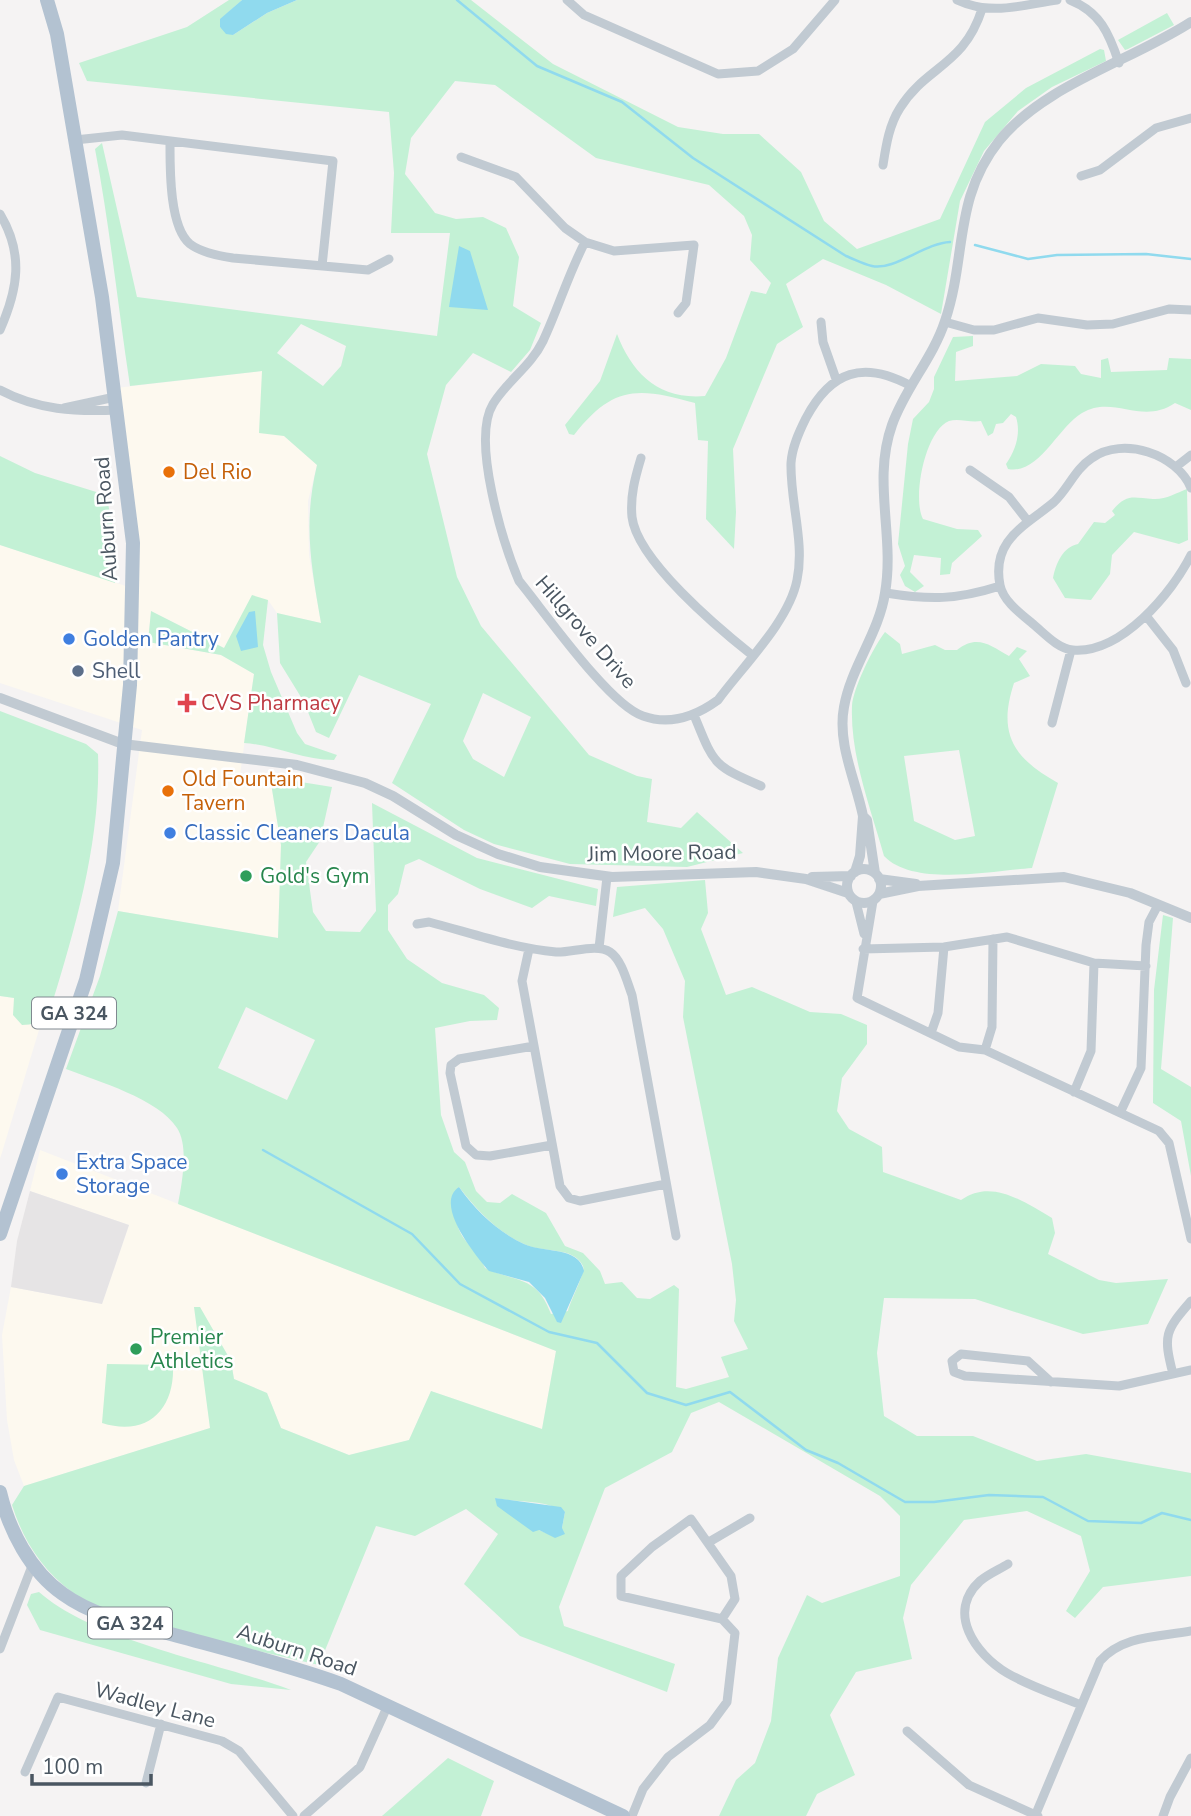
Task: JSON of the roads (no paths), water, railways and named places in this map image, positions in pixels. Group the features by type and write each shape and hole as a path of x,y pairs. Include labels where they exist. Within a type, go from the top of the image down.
{"main road":[{"name":"Auburn Road","path":"0,1234 86,980 113,863 130,685 133,543 116,403 75,140 57,34 47,0"},
{"name":"Auburn Road","path":"0,1492 5,1512 32,1566 62,1594 103,1616 293,1666 388,1705 622,1816"}],"street":[{"path":"567,0 584,15 718,74 758,71 793,49 835,0"},
{"path":"957,0 982,9 1016,8 1057,0"},
{"path":"1070,0 1087,7 1104,26 1119,62"},
{"path":"883,165 885,147 898,110 917,89 957,55 972,34 982,9"},
{"path":"865,936 852,897 853,874 860,856 863,816 843,735 843,708 886,593 883,461 892,424 945,322 957,274 963,217 973,183 986,159 1014,124 1041,103 1160,43 1191,22"},
{"path":"1081,176 1101,170 1156,128 1191,118"},
{"path":"75,140 122,135 333,162 322,266"},
{"path":"170,141 177,219 182,235 191,245 213,255 233,258 368,270 389,259"},
{"path":"461,157 516,177 565,228 584,242 614,251 694,245 686,303 678,313"},
{"path":"0,214 17,253 14,297 0,330"},
{"name":"Hillgrove Drive","path":"584,242 542,341 493,404 484,425 484,451 511,561 519,580 615,698 642,716 677,720 694,715"},
{"path":"945,322 994,330 1038,318 1087,326 1113,324 1169,309 1191,310"},
{"path":"821,322 823,342 836,379"},
{"path":"761,786 723,769 710,754 694,715 718,700 788,607 797,581 799,555 791,463 794,446 821,393 836,379 869,371 891,375 911,386"},
{"path":"0,390 38,407 64,408 116,403"},
{"path":"1190,482 1177,466 1151,452 1122,449 1094,456 1076,472 1055,501 1027,520 1012,535 1003,552 1000,586 1013,607 1052,640 1071,650 1104,643 1147,617 1176,584 1191,555"},
{"path":"1177,466 1191,455"},
{"path":"641,458 631,494 632,520 641,544 704,616 752,655"},
{"path":"970,470 1009,497 1027,520"},
{"path":"886,593 929,600 964,597 1000,586"},
{"path":"1147,617 1173,650 1186,682"},
{"path":"1052,723 1071,650"},
{"name":"Jim Moore Road","path":"0,698 123,744 297,765 365,783 393,796 456,835 540,867 607,877 732,871 806,879 853,874 865,869 877,876"},
{"path":"863,816 867,820 877,876 876,898 865,936 857,998 959,1047 985,1050 1159,1131 1169,1143 1191,1239"},
{"path":"877,876 918,886 1064,877 1118,890 1191,918"},
{"path":"599,948 607,877"},
{"name":"Jim Moore Road","path":"806,879 852,897"},
{"path":"852,897 876,898 918,886"},
{"path":"1119,1113 1141,1068 1149,922 1158,905"},
{"path":"417,925 429,922 529,949 568,953 599,948 610,951 618,961 632,995 676,1236"},
{"path":"863,948 944,947 1007,937 1094,963 1146,966"},
{"path":"985,1050 992,1027 993,939"},
{"path":"931,1034 938,1013 944,947"},
{"path":"529,949 522,981 560,1186 569,1198 580,1201 666,1184"},
{"path":"1074,1092 1091,1051 1094,963"},
{"path":"534,1046 459,1059 451,1065 450,1073 467,1146 476,1155 490,1156 552,1144"},
{"path":"1173,1374 1165,1344 1168,1326 1191,1301"},
{"path":"1051,1382 1028,1361 961,1354 952,1361 954,1372 965,1376 1119,1387 1191,1370"},
{"path":"709,1542 750,1518"},
{"path":"632,1816 643,1789 668,1757 710,1725 727,1702 735,1633 722,1619 621,1596 621,1576 652,1547 691,1519 731,1576 735,1598 722,1619"},
{"path":"1008,1564 980,1581 967,1599 963,1620 973,1643 1006,1672 1081,1705"},
{"path":"0,1649 32,1566"},
{"path":"907,1731 969,1785 1036,1816 1100,1661 1110,1650 1125,1642 1191,1632"},
{"name":"Wadley Lane","path":"25,1772 58,1697 222,1741 239,1751 293,1816"},
{"path":"303,1816 360,1767 388,1705"},
{"path":"146,1783 161,1724"},
{"path":"1163,1816 1191,1758"}],"water":[{"path":"242,0 297,0 267,13 233,35 226,34 220,27 220,19"},
{"path":"459,246 470,251 488,310 449,307"},
{"path":"255,611 258,647 241,651 236,636 249,612"},
{"path":"459,1187 480,1212 505,1233 532,1247 568,1254 581,1263 584,1271 561,1323 557,1322 545,1298 529,1282 489,1271 475,1254 459,1230 451,1205 452,1195"},
{"path":"495,1498 561,1507 565,1512 562,1528 565,1534 555,1538 539,1530 533,1532 497,1506"}],"waterway":[{"path":"457,0 537,66 622,102 693,158 846,256 869,265 881,266 950,242"},
{"path":"975,245 1028,259 1057,255 1146,254 1191,259"},
{"path":"263,1150 412,1234 460,1284 549,1332 597,1343 647,1393 686,1405 730,1392 806,1450 838,1463 905,1502 934,1502 989,1495 1043,1497 1088,1521 1141,1523 1162,1513 1191,1520"}],"place":[{"name":"Del Rio","path":"169,472"},
{"name":"Golden Pantry","path":"69,639"},
{"name":"Shell","path":"78,671"},
{"name":"CVS Pharmacy","path":"187,703"},
{"name":"Old Fountain Tavern","path":"168,791"},
{"name":"Classic Cleaners Dacula","path":"170,833"},
{"name":"Gold's Gym","path":"246,876"},
{"name":"Extra Space Storage","path":"62,1174"},
{"name":"Premier Athletics","path":"136,1349"}]}
